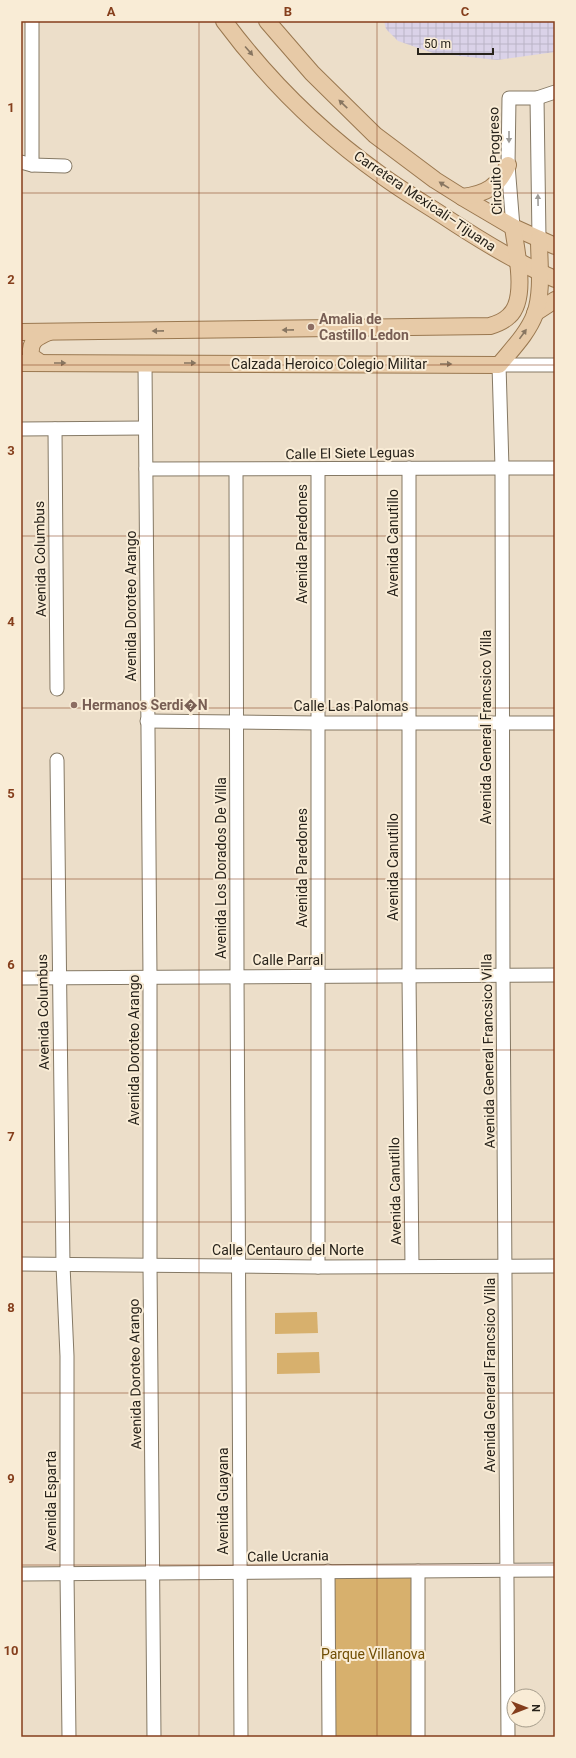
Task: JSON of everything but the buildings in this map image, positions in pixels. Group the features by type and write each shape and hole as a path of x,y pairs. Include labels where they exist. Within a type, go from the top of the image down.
{"main road":[{"name":"Carretera Mexicali–Tijuana","path":"224,21 273,79 309,116 343,146 381,176 518,262 555,279"},
{"name":"Carretera Mexicali–Tijuana","path":"267,21 312,73 375,135 435,180 462,197 513,227 555,246"},
{"path":"462,197 486,192 503,176 508,165"},
{"path":"21,332 490,326 510,316 516,307 519,298 518,262 513,227"},
{"path":"499,365 528,328 535,313 540,273 539,239"},
{"path":"535,313 555,300"},
{"path":"41,363 31,356 30,349 32,342 39,336 51,332"},
{"name":"Calzada Heroico Colegio Militar","path":"21,363 499,365"}],"street":[{"path":"32,21 26,164 65,166"},
{"name":"Circuito Progreso","path":"513,227 508,165 509,98 537,98 555,92"},
{"path":"537,98 539,239"},
{"name":"Avenida Doroteo Arango","path":"145,363 154,1737"},
{"path":"499,365 555,365"},
{"name":"Avenida General Francsico Villa","path":"499,365 502,468 503,975 508,1737"},
{"path":"21,429 145,428"},
{"name":"Avenida Columbus","path":"55,429 57,689"},
{"name":"Avenida Canutillo","path":"409,468 409,976 412,1266"},
{"name":"Calle El Siete Leguas","path":"146,470 555,468"},
{"name":"Avenida Los Dorados De Villa","path":"236,470 238,1266"},
{"name":"Avenida Paredones","path":"318,470 318,1267"},
{"name":"Calle Las Palomas","path":"147,721 555,723"},
{"name":"Avenida Columbus","path":"57,760 58,977 63,1265"},
{"name":"Calle Parral","path":"21,978 555,975"},
{"name":"Calle Centauro del Norte","path":"21,1264 318,1267 506,1265 555,1266"},
{"name":"Avenida Esparta","path":"63,1265 67,1356 69,1737"},
{"name":"Avenida Guayana","path":"238,1266 241,1737"},
{"path":"418,1570 418,1737"},
{"name":"Calle Ucrania","path":"21,1574 555,1570"},
{"path":"328,1571 329,1737"}],"shaded area":[{"path":"384,21 555,21 555,52 497,60 433,53 398,41 386,29"}],"green space":[{"path":"317,1312 318,1333 275,1334 275,1313"},
{"path":"319,1352 320,1373 277,1374 277,1353"},
{"name":"Parque Villanova","path":"416,1571 416,1737 329,1737 329,1572"}],"place":[{"name":"Amalia de Castillo Ledon","path":"311,327"},
{"name":"Hermanos Serdi�N","path":"74,705"}]}
